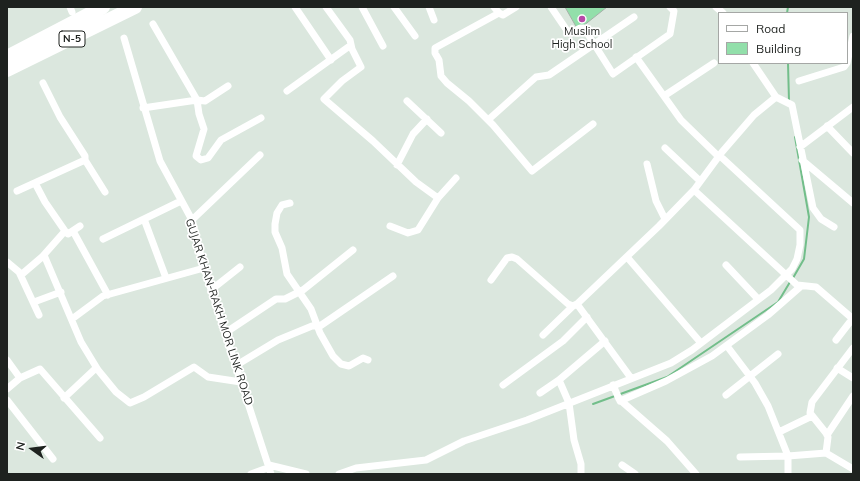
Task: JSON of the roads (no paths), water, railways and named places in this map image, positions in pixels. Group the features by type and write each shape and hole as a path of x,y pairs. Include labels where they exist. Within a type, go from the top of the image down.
{"highway":[{"name":"N-5","path":"7,57 73,13 103,7"},
{"name":"N-5","path":"7,70 84,34 135,7"},
{"path":"73,13 84,34"}],"street":[{"path":"295,7 330,60"},
{"path":"326,7 350,40 350,45 361,67 342,81 324,99 373,141 397,165 438,198"},
{"path":"362,7 383,46"},
{"path":"394,7 415,36"},
{"path":"429,7 434,20"},
{"path":"516,7 507,14 496,10 435,48 443,79 488,120 532,171 593,124"},
{"path":"551,7 568,32 571,33 580,28 584,28 613,74 670,34 674,11 670,7"},
{"path":"488,120 536,77 549,75 634,17"},
{"path":"153,24 197,100 199,114 204,128 197,152 199,160 208,158 220,140 261,118"},
{"name":"GUJAR KHAN-RAKH MOR LINK ROAD","path":"124,38 143,108 160,161 192,220 204,268 270,469"},
{"path":"848,58 851,41"},
{"path":"287,91 350,45"},
{"path":"339,474 356,468 426,460 464,441 570,405 614,388 631,378 687,356 701,343 787,276 797,259 800,245 800,230 681,120 636,57"},
{"path":"664,96 714,63"},
{"path":"754,64 778,98 792,105 813,208 821,219 834,227"},
{"path":"799,81 844,66 846,64"},
{"path":"43,83 60,117 85,156 85,160 105,192"},
{"path":"143,108 197,100 205,101 228,86"},
{"path":"543,334 666,219 694,190 719,156 754,114 778,98"},
{"path":"407,101 441,133"},
{"path":"800,147 853,107"},
{"path":"397,165 413,134 427,119"},
{"path":"827,126 853,153"},
{"path":"665,148 700,181"},
{"path":"192,220 260,154"},
{"path":"17,191 85,160"},
{"path":"802,160 853,203"},
{"path":"647,164 656,201 666,219"},
{"path":"390,226 408,233 414,233 418,230 438,198 456,178"},
{"path":"35,183 45,202 69,231 108,295"},
{"path":"694,190 798,285 816,287 853,318 836,340"},
{"path":"103,239 181,201"},
{"path":"290,203 282,205 277,213 275,232 282,248 285,271 312,312 317,326 333,356 342,364 349,366 363,358 368,360"},
{"path":"144,219 166,278"},
{"path":"21,275 69,231 80,226"},
{"path":"225,333 276,300 286,299 300,292 353,250"},
{"path":"44,255 81,342 96,368 116,392 130,403 144,397 194,367 208,377 241,382"},
{"path":"491,280 507,258 512,257 568,304 575,305 587,317 631,378"},
{"path":"627,257 701,343"},
{"path":"7,262 21,275 39,315"},
{"path":"726,265 758,299"},
{"path":"211,290 240,267"},
{"path":"72,319 97,300 108,295 204,268"},
{"path":"235,366 278,340 312,326 320,326 393,276"},
{"path":"620,400 666,381 727,346 768,315 798,285"},
{"path":"34,302 61,292"},
{"path":"503,385 563,341 587,317"},
{"path":"540,393 559,380 605,341"},
{"path":"727,346 749,375 768,406 788,456 788,474"},
{"path":"827,435 810,413 812,402 853,348"},
{"path":"726,394 778,354"},
{"path":"687,356 694,364"},
{"path":"7,360 20,378"},
{"path":"64,398 96,368"},
{"path":"837,368 853,378"},
{"path":"7,389 20,378 40,369 100,438"},
{"path":"559,380 570,405 574,440 581,464 581,474"},
{"path":"614,388 620,400 666,442 696,474"},
{"path":"826,453 827,435 853,396"},
{"path":"7,400 53,460"},
{"path":"779,432 812,416"},
{"path":"740,457 788,456 826,453 851,469"},
{"path":"622,465 635,474"},
{"path":"251,474 270,469 306,474"}],"waterway":[{"path":"787,12 788,7"},
{"path":"788,64 789,101"},
{"path":"793,278 804,259 809,217 795,137"},
{"path":"593,404 667,377 778,302 790,282"}],"place":[{"name":"Muslim High School","path":"582,19"}]}
